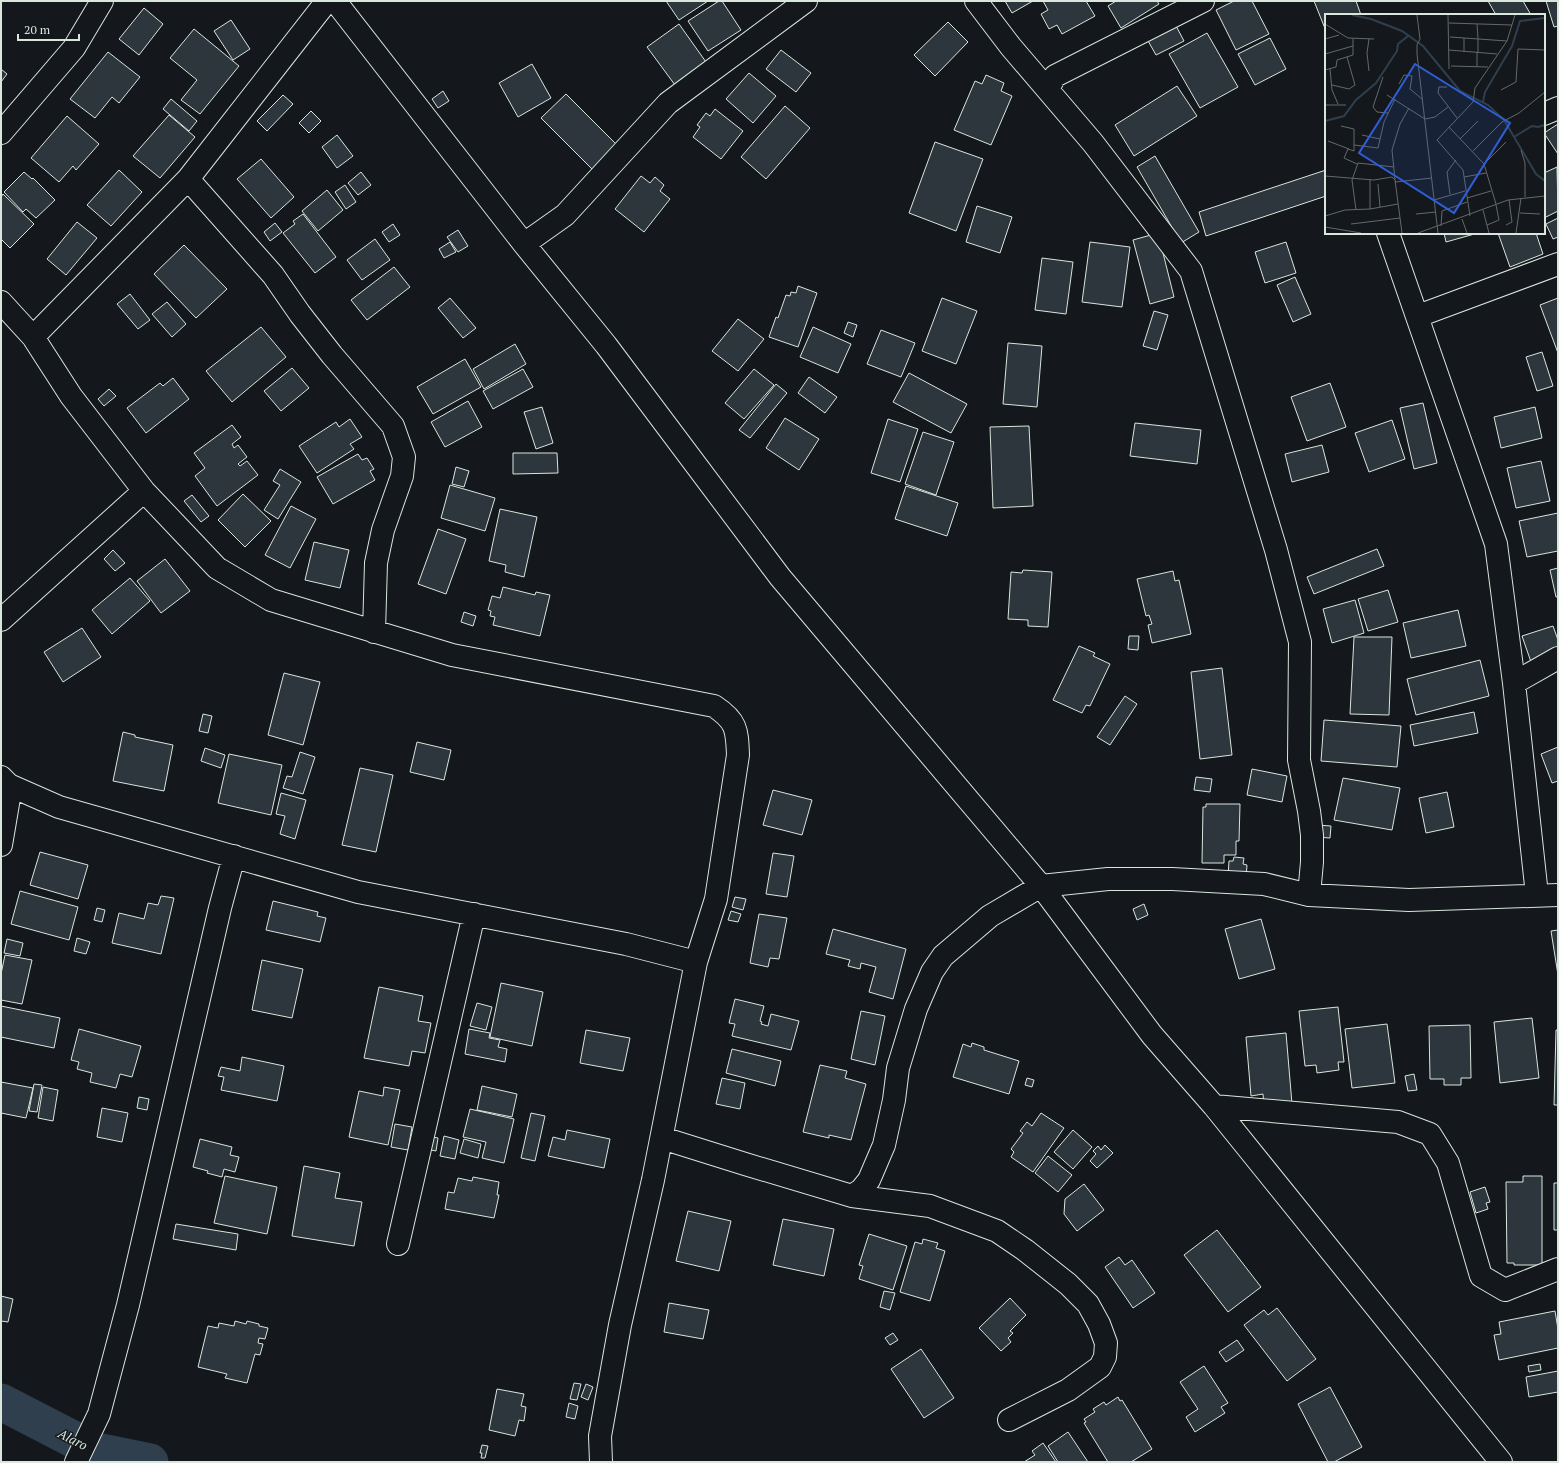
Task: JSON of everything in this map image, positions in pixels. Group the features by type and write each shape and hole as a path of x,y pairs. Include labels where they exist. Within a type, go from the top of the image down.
{"street":[{"path":"1,133 74,48 102,1"},
{"path":"33,337 188,179 328,1"},
{"path":"335,1 524,244 606,345 780,577 1041,886 1152,1035 1214,1106 1501,1462"},
{"path":"524,244 565,215 668,103 806,1"},
{"path":"976,1 1011,47 1093,143 1191,271 1271,535 1300,642 1300,760 1312,835 1312,862 1309,895"},
{"path":"1048,89 1055,76 1203,1"},
{"path":"1545,114 1558,108"},
{"path":"188,179 273,275 300,314 393,426 404,457 402,476 383,530 376,563 374,632"},
{"path":"852,1196 861,1190 869,1180 884,1146 894,1100 898,1068 916,1009 932,972 943,956 990,916 1041,886 1108,879 1172,879 1264,884 1309,895 1409,900 1548,895 1514,683 1496,544 1388,234"},
{"path":"1418,316 1558,264"},
{"path":"1,302 33,337 71,396 144,491 217,568 271,600 452,655 714,706 725,713 732,722 737,732 738,756 716,899 696,962 662,1138 620,1324 600,1436 601,1462"},
{"path":"1,620 144,491"},
{"path":"1514,683 1558,658"},
{"path":"1,845 6,781 60,807 358,892 626,944 696,962"},
{"path":"76,1462 99,1414 122,1327 144,1240 220,908 234,856"},
{"path":"398,1244 474,914"},
{"path":"1214,1106 1398,1122 1430,1134 1448,1163 1481,1276 1505,1290 1558,1269"},
{"path":"662,1138 852,1196 930,1206 997,1231 1025,1250 1068,1284 1088,1304 1099,1324 1106,1343 1105,1358 1100,1367 1068,1390 1009,1420"}],"building":[{"path":"666,1 708,1 679,20"},
{"path":"719,1 722,1 741,30 708,51 688,21"},
{"path":"1005,1 1033,1 1012,13"},
{"path":"1043,1 1086,1 1095,16 1062,34 1057,25 1049,29 1041,14 1048,10"},
{"path":"1116,1 1157,1 1159,4 1121,28 1108,6"},
{"path":"1234,1 1252,1 1269,34 1236,50 1216,10"},
{"path":"1314,1 1356,1 1361,14 1325,14 1325,28"},
{"path":"1488,1 1523,1 1530,14 1495,14"},
{"path":"1546,1 1558,1 1558,26 1554,27"},
{"path":"144,8 163,24 139,55 119,39"},
{"path":"231,20 250,49 233,60 214,31"},
{"path":"948,22 968,42 935,76 914,55"},
{"path":"679,24 706,62 675,85 647,47"},
{"path":"1175,24 1184,41 1156,55 1147,39"},
{"path":"194,29 239,66 200,114 181,100 197,80 170,58"},
{"path":"1207,33 1238,87 1200,108 1169,54"},
{"path":"1270,38 1286,69 1255,85 1238,54"},
{"path":"781,50 811,73 796,92 766,69"},
{"path":"108,52 140,77 119,103 112,97 95,118 70,99"},
{"path":"532,64 551,98 518,117 499,83"},
{"path":"1,69 7,74 1,82"},
{"path":"749,73 776,96 753,123 726,99"},
{"path":"986,75 1004,83 1001,91 1012,96 991,145 954,130 975,81 982,84"},
{"path":"1177,86 1197,116 1134,156 1115,125"},
{"path":"443,91 449,101 438,108 432,99"},
{"path":"566,94 618,146 593,170 541,118"},
{"path":"283,95 293,104 267,131 257,121"},
{"path":"171,99 197,121 189,131 163,109"},
{"path":"785,106 810,128 766,179 741,157"},
{"path":"715,109 743,131 721,159 693,137 700,127 697,125 706,113 710,116"},
{"path":"311,111 321,121 309,133 299,123"},
{"path":"169,115 195,137 160,178 133,156"},
{"path":"67,116 99,144 76,170 73,166 59,182 31,158"},
{"path":"1558,124 1558,154 1545,134 1545,132"},
{"path":"337,135 353,156 337,168 322,147"},
{"path":"935,142 983,159 956,231 909,213"},
{"path":"1155,156 1199,232 1181,243 1137,167"},
{"path":"261,159 294,197 271,218 237,179"},
{"path":"1557,167 1558,211 1545,218 1545,173"},
{"path":"119,170 142,192 111,226 87,205"},
{"path":"1325,170 1325,196 1206,236 1199,212"},
{"path":"24,172 32,179 33,178 55,200 36,218 26,209 23,212 4,192"},
{"path":"361,172 371,185 358,195 348,183"},
{"path":"641,176 650,183 655,177 664,185 660,191 670,199 644,232 615,209"},
{"path":"345,185 356,202 346,209 335,192"},
{"path":"327,190 343,210 318,231 302,211"},
{"path":"3,194 34,224 10,248 1,239 1,197"},
{"path":"977,206 1012,217 1000,253 966,242"},
{"path":"303,214 336,257 315,273 283,233 295,224 293,221"},
{"path":"1558,218 1558,237 1553,239 1546,224"},
{"path":"77,222 97,238 66,275 47,259"},
{"path":"275,223 282,232 270,241 264,232"},
{"path":"393,224 400,235 389,242 382,232"},
{"path":"458,230 468,246 458,252 447,237"},
{"path":"1158,233 1174,297 1150,304 1133,240"},
{"path":"1444,234 1474,234 1446,242"},
{"path":"1498,234 1536,234 1543,254 1510,267"},
{"path":"375,239 390,260 362,280 347,260"},
{"path":"450,242 456,252 444,258 439,249"},
{"path":"1090,242 1130,247 1122,307 1082,302"},
{"path":"1286,242 1296,273 1265,283 1255,252"},
{"path":"184,245 227,289 196,318 154,274"},
{"path":"1042,258 1073,262 1066,314 1035,310"},
{"path":"394,267 410,287 367,320 351,300"},
{"path":"1295,277 1311,314 1293,322 1277,285"},
{"path":"798,286 817,293 798,347 769,337 776,317 778,318 786,295 790,296 791,292 796,293"},
{"path":"130,294 150,320 138,329 117,304"},
{"path":"450,298 476,328 463,338 438,308"},
{"path":"942,298 977,311 956,364 922,351"},
{"path":"1558,298 1558,353 1540,305"},
{"path":"167,302 186,324 172,337 152,314"},
{"path":"1154,311 1168,315 1157,350 1143,346"},
{"path":"738,319 764,339 738,371 712,351"},
{"path":"848,322 857,325 853,337 844,333"},
{"path":"261,327 286,357 232,402 206,371"},
{"path":"813,327 851,344 838,373 800,357"},
{"path":"881,330 915,343 901,377 867,364"},
{"path":"1008,343 1042,346 1037,407 1003,404"},
{"path":"515,344 526,364 484,389 473,369"},
{"path":"1542,352 1553,386 1537,391 1526,357"},
{"path":"465,359 481,387 433,414 417,387"},
{"path":"292,368 309,388 281,411 264,391"},
{"path":"523,369 533,387 493,409 483,391"},
{"path":"754,369 774,385 744,419 725,403"},
{"path":"909,373 967,404 951,433 893,402"},
{"path":"809,377 837,397 825,413 798,393"},
{"path":"173,378 189,399 146,433 127,408 160,383 163,386"},
{"path":"1330,383 1346,427 1307,441 1291,397"},
{"path":"776,384 787,393 750,438 739,430"},
{"path":"109,389 116,396 104,406 98,399"},
{"path":"468,401 482,427 445,447 431,422"},
{"path":"1423,403 1437,463 1414,469 1400,408"},
{"path":"542,407 553,443 536,449 524,412"},
{"path":"1535,407 1542,438 1501,448 1494,417"},
{"path":"785,418 819,439 799,470 766,448"},
{"path":"350,419 362,437 350,444 354,449 317,473 299,446 336,422 339,427"},
{"path":"888,419 918,429 900,482 871,473"},
{"path":"1392,420 1405,459 1369,472 1355,433"},
{"path":"1135,423 1201,430 1197,464 1130,456"},
{"path":"232,425 241,437 232,444 234,448 238,445 247,457 238,464 240,466 247,461 258,475 217,506 195,476 205,468 194,453"},
{"path":"1029,426 1033,506 993,508 990,427"},
{"path":"923,432 954,442 936,495 905,484"},
{"path":"1322,445 1329,472 1292,482 1285,454"},
{"path":"513,453 557,453 558,473 513,474"},
{"path":"358,454 362,460 367,458 374,469 370,471 375,480 333,504 317,477"},
{"path":"1541,461 1550,501 1516,508 1507,468"},
{"path":"456,467 469,471 464,487 452,484"},
{"path":"280,469 301,482 278,519 264,510 280,485 273,481"},
{"path":"450,485 495,498 485,531 441,518"},
{"path":"906,486 958,503 947,536 895,519"},
{"path":"243,494 271,521 245,547 218,520"},
{"path":"192,495 209,516 201,522 184,501"},
{"path":"291,506 316,519 290,568 265,555"},
{"path":"500,509 537,517 524,577 505,572 506,565 489,561"},
{"path":"1558,513 1558,551 1527,557 1519,521"},
{"path":"438,529 466,539 446,594 418,584"},
{"path":"314,542 349,550 340,588 305,580"},
{"path":"1377,549 1384,566 1314,594 1307,577"},
{"path":"113,550 125,563 115,571 104,559"},
{"path":"165,559 190,591 161,613 137,581"},
{"path":"1558,568 1558,597 1556,597 1550,570"},
{"path":"1023,570 1052,572 1048,627 1028,626 1028,620 1008,619 1011,572 1022,573"},
{"path":"1173,571 1175,581 1179,580 1191,634 1152,643 1148,625 1152,624 1149,615 1146,616 1137,579"},
{"path":"130,578 150,601 112,634 92,610"},
{"path":"503,587 535,595 536,592 550,595 540,636 493,625 495,617 490,616 491,611 488,610 492,596 500,598"},
{"path":"1388,590 1398,622 1368,631 1358,599"},
{"path":"1355,600 1364,633 1332,643 1323,609"},
{"path":"1458,610 1466,646 1411,658 1403,623"},
{"path":"464,612 476,616 473,626 461,622"},
{"path":"1553,626 1558,640 1558,652 1531,662 1522,636"},
{"path":"82,628 101,657 63,682 44,652"},
{"path":"1129,636 1139,636 1138,650 1128,649"},
{"path":"1354,637 1392,637 1389,715 1350,714"},
{"path":"1079,646 1095,653 1093,656 1110,664 1090,706 1086,705 1082,713 1053,700"},
{"path":"1480,660 1489,696 1416,715 1407,679"},
{"path":"1222,668 1232,755 1200,759 1191,672"},
{"path":"284,673 320,682 303,745 268,735"},
{"path":"1125,696 1137,704 1110,745 1097,737"},
{"path":"1474,712 1478,733 1414,746 1410,725"},
{"path":"203,714 212,716 208,733 199,731"},
{"path":"1324,720 1401,726 1397,767 1321,761"},
{"path":"123,732 135,735 135,737 173,745 164,791 113,781"},
{"path":"417,742 451,750 444,780 410,772"},
{"path":"1558,747 1558,781 1552,783 1541,754"},
{"path":"205,748 225,755 221,768 201,761"},
{"path":"300,752 315,757 303,794 283,788 287,776 292,777"},
{"path":"229,754 282,765 271,815 218,803"},
{"path":"360,768 393,775 376,852 342,845"},
{"path":"1252,769 1287,776 1282,802 1247,795"},
{"path":"1196,777 1212,779 1210,792 1194,790"},
{"path":"1343,778 1400,788 1392,830 1334,820"},
{"path":"773,790 812,800 802,835 763,825"},
{"path":"1447,792 1454,827 1426,833 1419,798"},
{"path":"281,793 306,800 295,839 280,834 285,816 276,814"},
{"path":"1206,804 1240,804 1239,841 1236,841 1236,855 1224,855 1224,863 1202,863 1203,807 1206,807"},
{"path":"1317,825 1331,826 1330,838 1316,837"},
{"path":"40,852 88,865 78,899 30,885"},
{"path":"773,853 794,856 787,897 766,894"},
{"path":"1234,857 1244,858 1243,864 1247,865 1246,878 1228,877 1229,861 1233,861"},
{"path":"20,891 78,907 69,940 11,924"},
{"path":"161,896 174,898 161,954 112,943 119,913 144,919 148,903 158,905"},
{"path":"735,897 746,899 743,910 732,907"},
{"path":"273,901 318,912 317,916 326,918 320,942 266,930"},
{"path":"1144,904 1148,915 1137,920 1133,909"},
{"path":"97,908 105,910 102,922 94,920"},
{"path":"731,911 741,914 738,922 728,920"},
{"path":"759,914 787,918 779,959 770,958 768,967 750,963"},
{"path":"1261,919 1275,969 1239,979 1225,929"},
{"path":"833,929 906,949 893,999 869,992 876,967 861,963 860,969 848,966 850,960 826,954"},
{"path":"1558,930 1558,975 1551,931"},
{"path":"77,938 90,942 86,954 74,951"},
{"path":"7,939 23,943 20,956 4,953"},
{"path":"5,955 32,960 22,1004 1,1000 1,974"},
{"path":"262,960 303,969 292,1018 252,1010"},
{"path":"501,983 543,992 532,1046 490,1037"},
{"path":"379,987 423,996 418,1021 431,1023 425,1053 412,1051 409,1066 364,1058"},
{"path":"735,999 764,1006 760,1021 762,1022 761,1024 768,1026 771,1014 799,1021 791,1050 732,1036 735,1024 729,1023"},
{"path":"477,1003 492,1007 486,1030 470,1026"},
{"path":"1,1006 60,1018 54,1048 1,1037"},
{"path":"1338,1007 1344,1062 1338,1062 1339,1070 1317,1073 1316,1065 1305,1066 1299,1011"},
{"path":"861,1011 885,1016 875,1065 851,1059"},
{"path":"1532,1018 1539,1078 1500,1083 1494,1022"},
{"path":"1387,1024 1395,1083 1352,1088 1345,1029"},
{"path":"1470,1025 1471,1078 1461,1078 1461,1085 1444,1085 1444,1079 1430,1079 1429,1026"},
{"path":"79,1029 141,1046 132,1077 120,1074 116,1088 90,1082 92,1073 77,1069 79,1062 71,1060"},
{"path":"469,1029 490,1033 489,1038 500,1040 498,1047 507,1049 505,1062 465,1054"},
{"path":"586,1030 630,1038 623,1071 580,1063"},
{"path":"1556,1030 1558,1030 1558,1105 1554,1105"},
{"path":"1286,1033 1292,1104 1264,1107 1263,1094 1251,1096 1246,1037"},
{"path":"972,1043 984,1047 984,1050 1019,1061 1009,1094 953,1077 963,1044 971,1047"},
{"path":"732,1049 781,1061 775,1086 726,1073"},
{"path":"242,1057 284,1066 277,1101 221,1090 224,1077 218,1076 221,1067 240,1071"},
{"path":"820,1065 847,1071 845,1078 866,1084 851,1140 829,1135 829,1138 803,1132"},
{"path":"1414,1074 1417,1090 1408,1091 1405,1076"},
{"path":"722,1078 745,1083 740,1109 716,1104"},
{"path":"1027,1078 1034,1080 1032,1087 1025,1085"},
{"path":"1,1082 33,1088 26,1118 1,1113"},
{"path":"34,1084 42,1085 37,1112 29,1111"},
{"path":"482,1086 517,1094 512,1117 477,1110"},
{"path":"43,1087 58,1090 53,1121 38,1118"},
{"path":"384,1087 400,1090 388,1145 349,1137 359,1091 383,1096"},
{"path":"139,1097 149,1099 147,1110 137,1108"},
{"path":"102,1108 128,1113 122,1142 97,1137"},
{"path":"470,1109 514,1119 504,1163 482,1158 486,1142 463,1137"},
{"path":"531,1113 545,1116 535,1161 521,1158"},
{"path":"1041,1113 1064,1128 1033,1172 1011,1157 1014,1152 1011,1149 1023,1133 1020,1131 1027,1122 1032,1126"},
{"path":"395,1124 412,1127 408,1150 391,1147"},
{"path":"567,1130 610,1139 604,1168 548,1156 553,1137 565,1140"},
{"path":"1073,1130 1092,1147 1073,1169 1054,1152"},
{"path":"444,1136 459,1140 455,1159 440,1156"},
{"path":"433,1137 438,1138 436,1151 431,1150"},
{"path":"200,1139 232,1147 230,1155 239,1157 235,1172 224,1169 222,1177 193,1167"},
{"path":"464,1139 481,1144 478,1158 460,1153"},
{"path":"1105,1145 1113,1153 1097,1168 1090,1161 1096,1154 1093,1151 1098,1146 1101,1150"},
{"path":"1048,1156 1072,1175 1058,1192 1035,1173"},
{"path":"304,1166 340,1173 335,1198 362,1202 354,1246 292,1236"},
{"path":"225,1176 277,1187 267,1234 214,1223"},
{"path":"1523,1176 1542,1176 1542,1265 1514,1265 1514,1263 1507,1263 1506,1182 1523,1182"},
{"path":"473,1177 499,1182 497,1195 499,1195 494,1218 445,1209 448,1192 454,1193 458,1178 472,1181"},
{"path":"1554,1183 1558,1183 1558,1230 1554,1230"},
{"path":"1084,1184 1104,1210 1077,1231 1064,1214 1065,1199"},
{"path":"1485,1187 1490,1202 1486,1203 1488,1209 1476,1213 1470,1192"},
{"path":"688,1211 731,1221 719,1271 676,1261"},
{"path":"783,1219 834,1229 824,1276 773,1265"},
{"path":"176,1224 238,1234 236,1250 173,1239"},
{"path":"1217,1230 1261,1287 1228,1312 1184,1255"},
{"path":"869,1234 907,1246 893,1290 859,1279 863,1266 859,1265"},
{"path":"923,1239 938,1243 936,1248 945,1251 930,1301 900,1292 915,1242 922,1244"},
{"path":"1119,1257 1125,1265 1132,1260 1155,1293 1133,1308 1105,1267"},
{"path":"884,1291 895,1293 890,1310 880,1307"},
{"path":"1,1296 13,1299 8,1322 1,1321"},
{"path":"1010,1298 1026,1315 1010,1331 1013,1333 1008,1338 1011,1342 1001,1351 979,1328"},
{"path":"669,1303 709,1310 703,1339 664,1332"},
{"path":"1277,1308 1316,1359 1287,1381 1244,1325 1264,1310 1268,1315"},
{"path":"1555,1311 1558,1329 1558,1348 1499,1360 1494,1335 1501,1334 1499,1322"},
{"path":"235,1321 246,1324 247,1321 268,1328 265,1339 259,1338 258,1343 263,1344 260,1355 255,1354 247,1383 225,1378 227,1374 198,1367 208,1326 218,1328 219,1323 234,1326"},
{"path":"893,1333 898,1340 890,1345 885,1338"},
{"path":"1237,1340 1244,1350 1226,1362 1219,1352"},
{"path":"921,1349 954,1398 924,1418 891,1369"},
{"path":"1540,1364 1541,1370 1529,1372 1528,1366"},
{"path":"1204,1366 1228,1403 1221,1407 1225,1413 1195,1432 1186,1417 1198,1409 1180,1382"},
{"path":"1558,1371 1558,1392 1529,1397 1526,1377"},
{"path":"574,1383 581,1384 577,1400 570,1399"},
{"path":"586,1384 593,1387 588,1400 581,1397"},
{"path":"1330,1387 1362,1447 1334,1462 1328,1462 1298,1404"},
{"path":"497,1389 524,1394 521,1406 526,1407 524,1421 519,1420 515,1436 489,1430"},
{"path":"1118,1397 1120,1401 1122,1400 1152,1449 1131,1462 1108,1462 1084,1423 1086,1422 1084,1419 1095,1412 1093,1409 1104,1402 1106,1405"},
{"path":"569,1403 578,1406 575,1419 566,1417"},
{"path":"1068,1432 1088,1462 1058,1462 1048,1446"},
{"path":"1043,1443 1056,1462 1024,1462 1035,1455 1032,1451"},
{"path":"482,1445 488,1446 485,1458 481,1458 482,1453 480,1453"}],"waterway":[{"name":"Alaro","path":"1,1402 96,1451 150,1462"}]}
